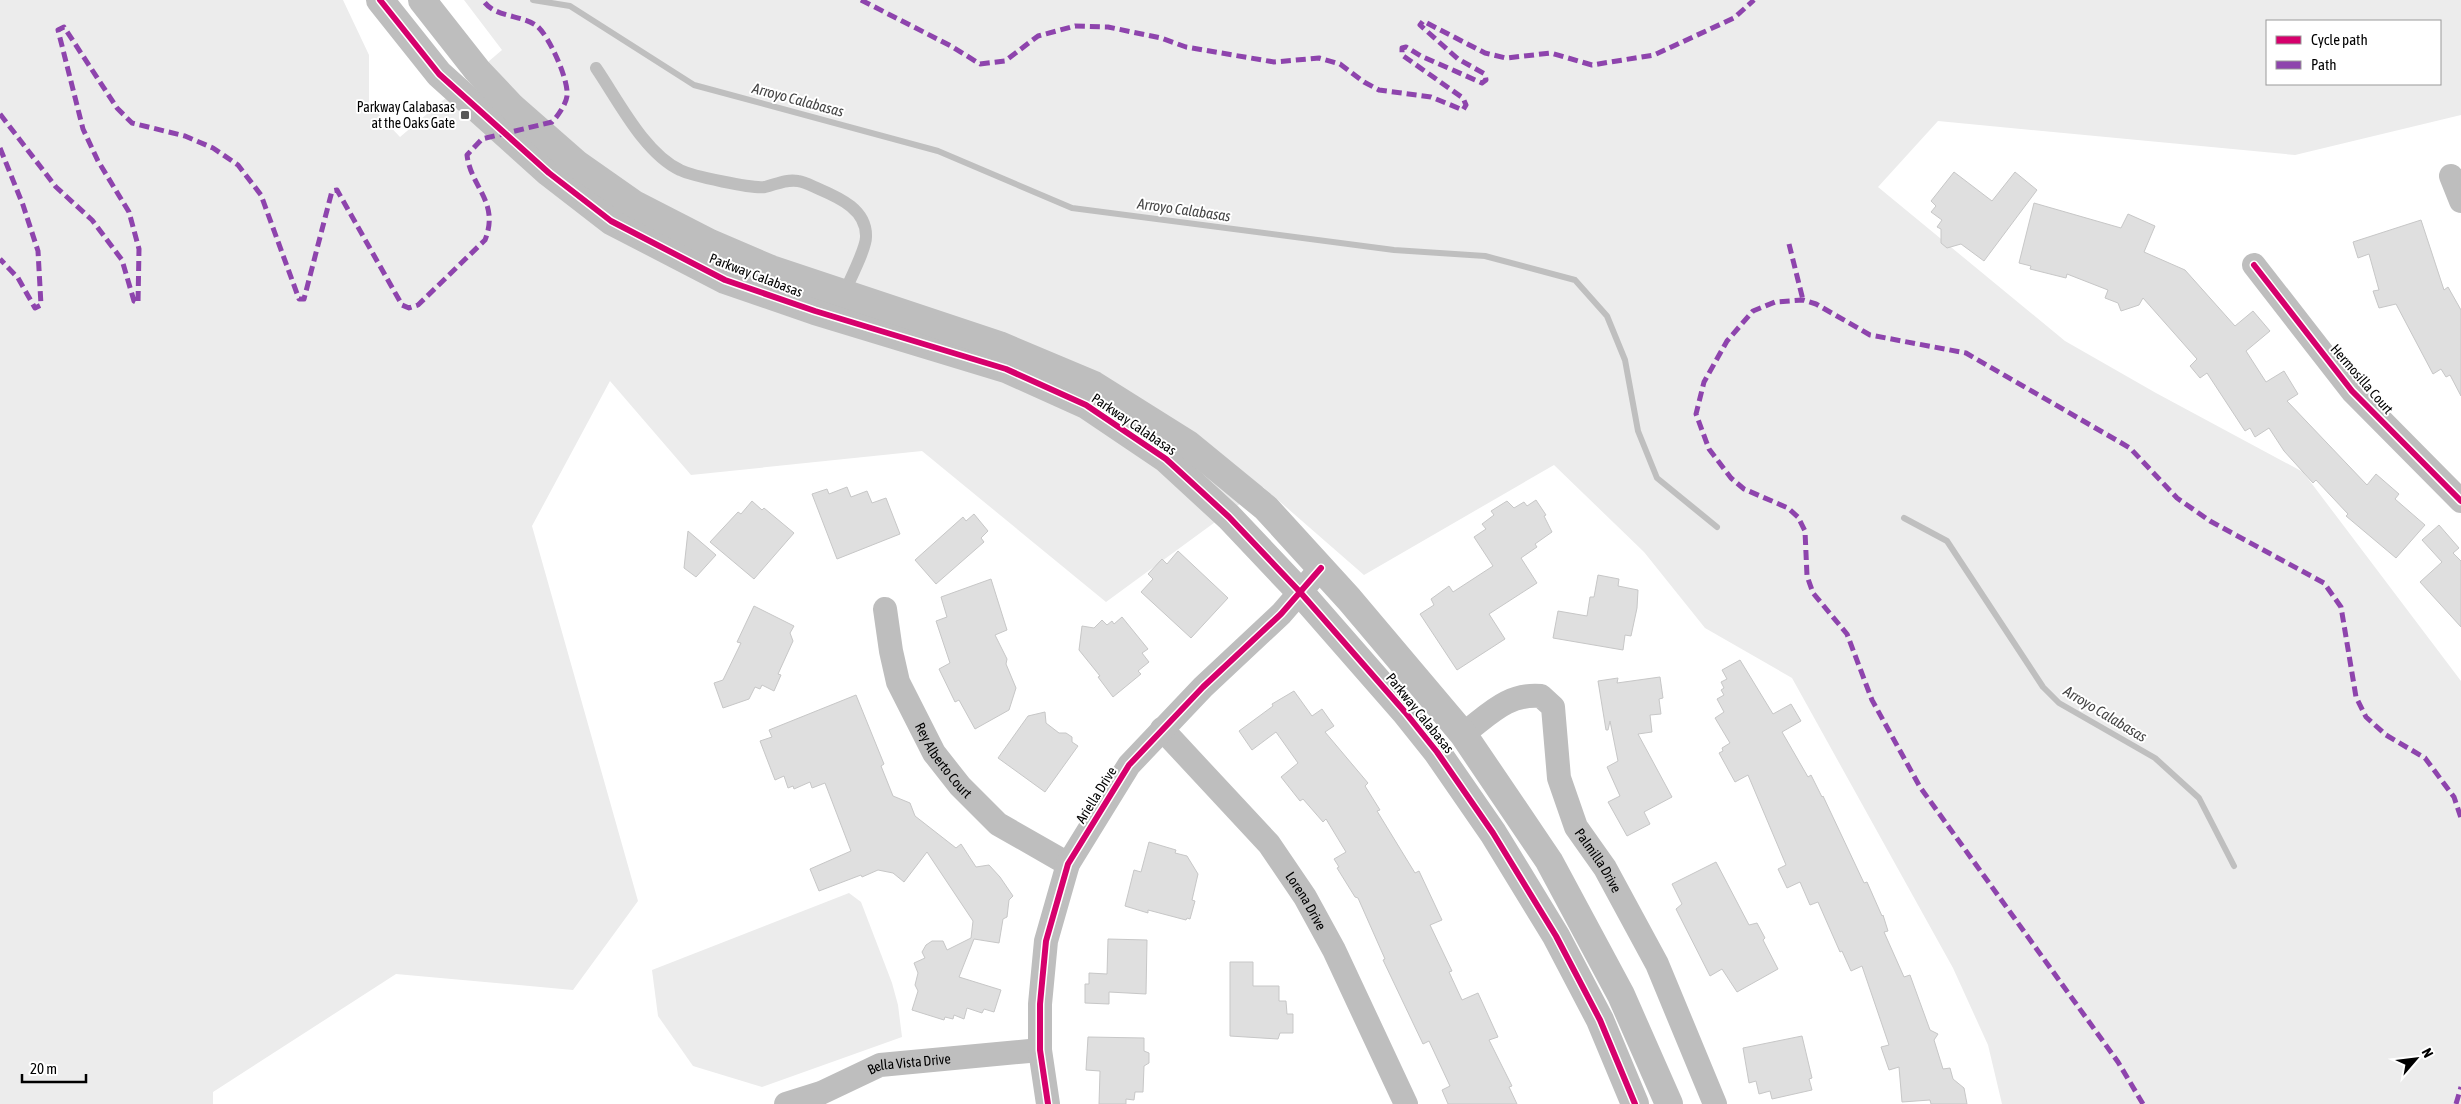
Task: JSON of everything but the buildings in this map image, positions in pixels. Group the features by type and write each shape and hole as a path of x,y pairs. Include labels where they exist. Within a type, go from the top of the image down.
{"street":[{"path":"387,9 420,0"},
{"name":"Parkway Calabasas","path":"420,0 477,70 512,107 577,164 634,204 702,239 754,262 999,345 1094,385 1188,444 1266,508 1321,568 1463,734 1549,861 1621,995 1669,1104"},
{"name":"Parkway Calabasas","path":"387,9 439,74 541,167 611,221 726,280 814,311 1006,369 1086,406 1166,459 1230,517 1300,592 1405,712 1437,752 1493,833 1556,936 1600,1020 1635,1104"},
{"path":"456,89 459,79 477,70"},
{"path":"2451,176 2461,201"},
{"name":"Hermosilla Court","path":"2254,265 2352,391 2461,501"},
{"name":"Ariella Drive","path":"1048,1104 1040,1050 1040,1004 1046,942 1068,864 1129,765 1162,729 1268,626 1321,568"},
{"name":"Rey Alberto Court","path":"884,609 890,651 898,682 934,753 960,786 998,824 1068,864"},
{"name":"Palmilla Drive","path":"1463,734 1500,706 1517,696 1542,696 1554,707 1559,778 1576,827 1605,868 1657,964 1715,1104"},
{"name":"Lorena Drive","path":"1162,729 1269,844 1305,896 1334,950 1406,1104"},
{"path":"1437,752 1463,734"},
{"name":"Bella Vista Drive","path":"786,1104 824,1099 880,1065 1040,1050"}],"lane":[{"path":"596,68 643,138 662,158 680,171 727,182 764,187 788,179 801,181 843,200 856,210 865,227 866,239 844,294"}],"shaded area":[{"path":"0,0 343,0 369,55 369,104 400,137 502,50 464,0 2461,0 2461,115 2295,155 1938,121 1878,187 2065,341 2156,393 2303,472 2461,681 2461,1104 2002,1104 1988,1045 1953,968 1792,678 1705,628 1644,552 1554,465 1364,575 1263,487 1106,602 922,451 691,475 610,381 532,526 638,901 573,990 396,974 213,1092 213,1104 0,1104"},
{"path":"849,893 861,902 892,983 898,1005 902,1037 762,1087 693,1066 658,1016 652,970"}],"waterway":[{"name":"Arroyo Calabasas","path":"533,0 570,6 694,85 938,151 1072,208 1394,250 1485,256 1575,280 1607,316 1625,360 1638,431 1657,478 1717,527"},
{"name":"Arroyo Calabasas","path":"1904,518 1947,541 2043,687 2059,703 2155,758 2199,798 2234,866"}],"marked path":[{"path":"0,114 56,187 92,220 122,260 134,301 138,303 139,249 129,212 98,161 83,129 58,30 64,27 117,108 132,123 185,136 213,148 238,165 261,195 299,299 304,299 332,191 337,190 402,305 409,308 418,305 485,240 489,227 487,205 474,177 467,155 482,139 552,122 557,117 567,96 562,69 542,31 531,22 494,10 483,0"},
{"path":"861,0 951,46 980,64 1005,61 1038,36 1075,26 1108,27 1161,38 1186,47 1274,62 1319,58 1340,64 1364,82 1379,90 1431,97 1463,110 1466,105 1463,98 1402,55 1402,48 1406,47 1421,56 1482,83 1486,80 1485,74 1458,59 1420,25 1423,21 1485,53 1506,58 1551,53 1592,65 1654,55 1734,18 1754,0"},
{"path":"0,148 23,205 38,251 41,305 35,308 18,278 0,259"},
{"path":"1789,244 1803,300"},
{"path":"2143,1104 2118,1062 1920,787 1872,700 1847,634 1813,593 1807,576 1805,531 1798,517 1788,508 1744,489 1731,478 1709,449 1696,414 1704,382 1727,341 1753,311 1775,302 1803,300 1816,304 1870,335 1966,353 2130,448 2177,498 2210,521 2324,583 2341,607 2356,697 2366,717 2386,735 2425,758 2454,797 2461,818"},
{"path":"2456,1104 2461,1087"}],"cycle path":[{"path":"380,0 439,74 549,173 611,221 725,280 815,311 1006,369 1086,405 1166,459 1229,517 1300,592 1405,712 1437,752 1493,833 1556,936 1600,1020 1635,1104"},
{"path":"2254,265 2352,391 2461,501"},
{"path":"1048,1104 1040,1050 1040,1004 1046,941 1068,864 1129,765 1203,687 1281,614 1321,568"}],"place":[{"name":"Parkway Calabasas at the Oaks Gate","path":"465,115"}]}
